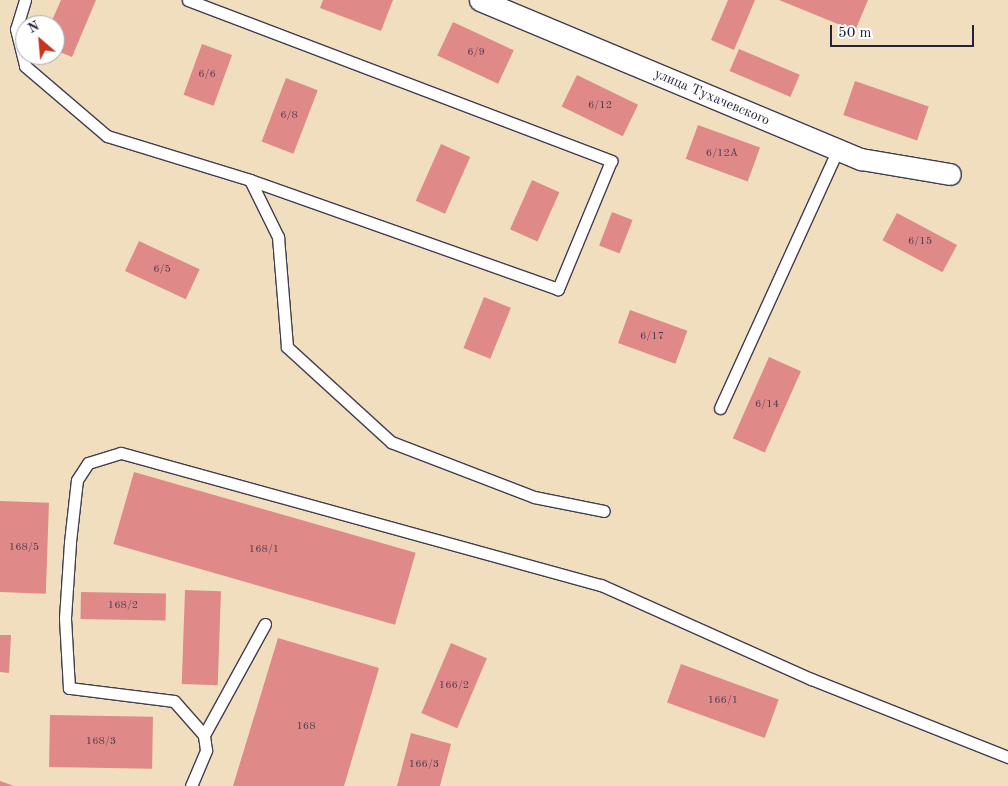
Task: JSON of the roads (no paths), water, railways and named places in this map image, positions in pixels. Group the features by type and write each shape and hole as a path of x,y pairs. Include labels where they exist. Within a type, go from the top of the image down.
{"street":[{"name":"улица Тухачевского","path":"480,0 861,158 950,174"}],"lane":[{"path":"25,0 16,29 24,66 107,136 250,180 558,289 611,161 188,0"},
{"path":"720,408 838,149"},
{"path":"250,180 278,237 287,347 391,442 534,497 604,511"},
{"path":"191,786 206,750 204,735 174,701 69,688 65,618 76,480 88,463 107,454 121,453 600,585 811,679 1008,757"},
{"path":"204,735 265,624"}]}
